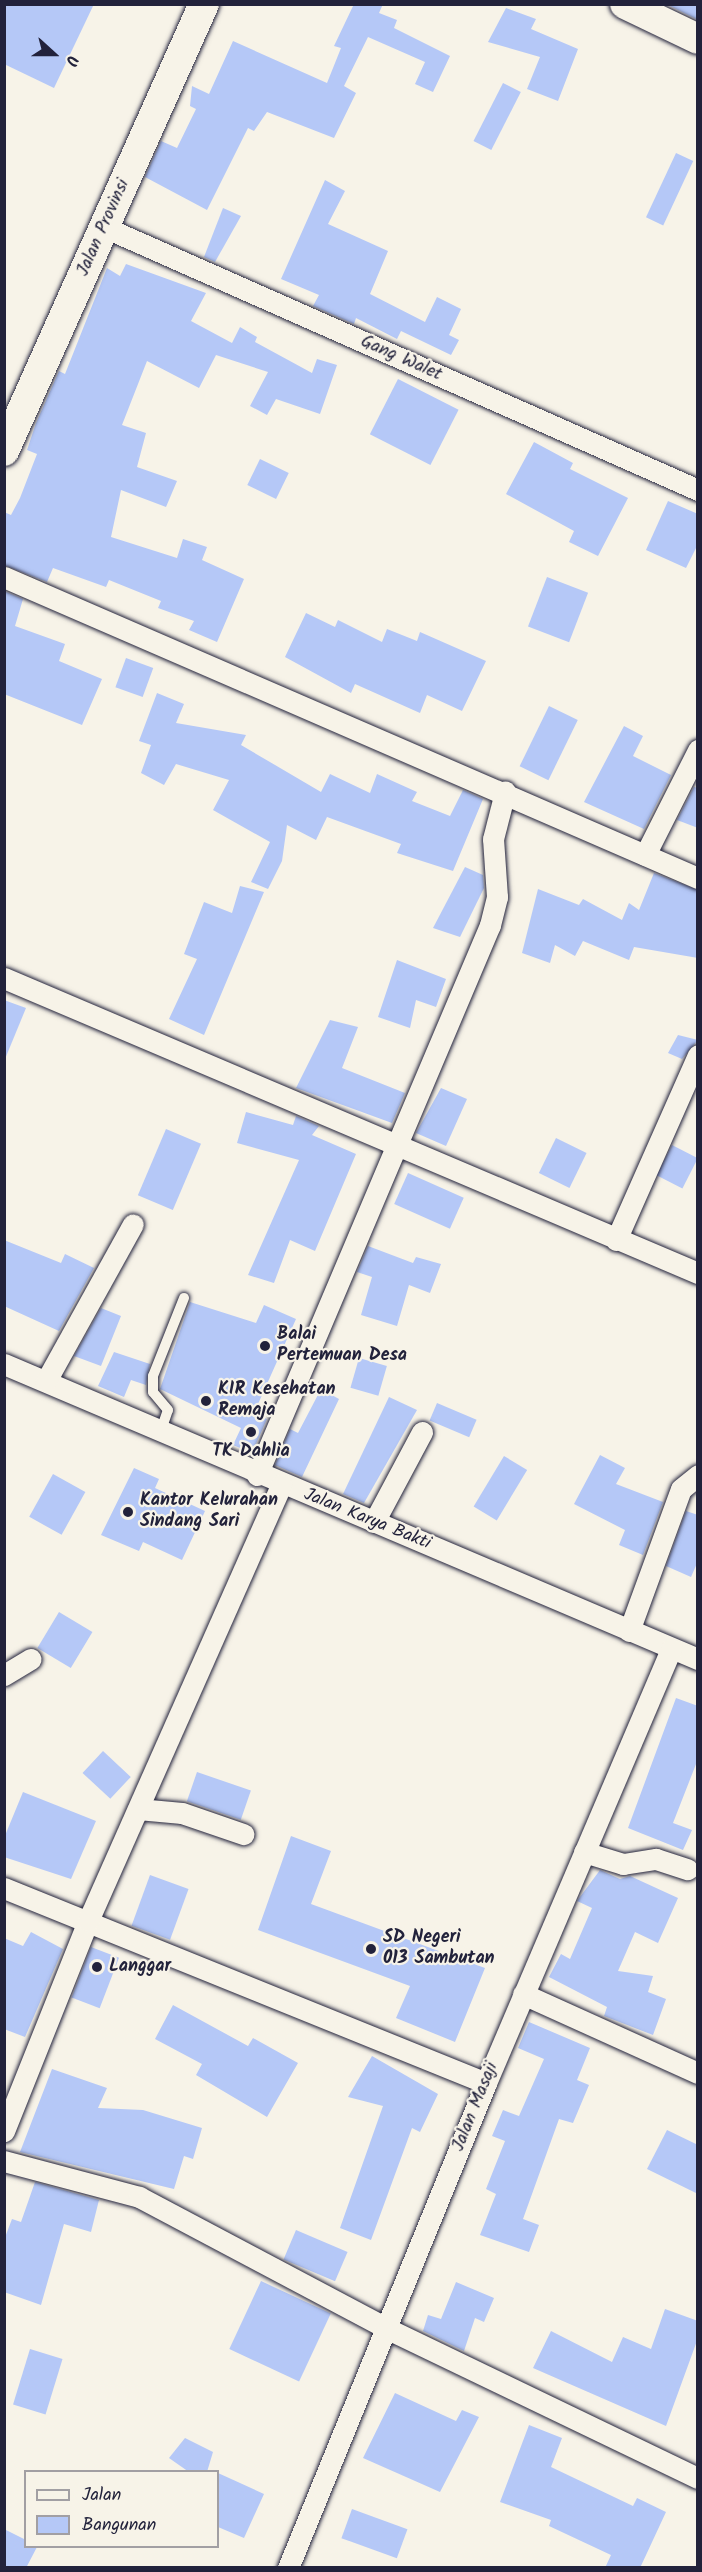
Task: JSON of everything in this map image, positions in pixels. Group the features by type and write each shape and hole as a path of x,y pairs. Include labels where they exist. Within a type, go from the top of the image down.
{"main road":[{"name":"Jalan Provinsi","path":"4,451 204,4"},
{"path":"626,4 698,39"}],"street":[{"name":"Gang Walet","path":"104,227 698,490"},
{"path":"4,577 505,792 698,878"},
{"path":"645,855 698,750"},
{"path":"257,1475 490,925 497,897 493,848 505,792"},
{"path":"4,978 698,1273"},
{"path":"616,1240 698,1055"},
{"path":"46,1381 133,1224"},
{"name":"Jalan Karya Bakti","path":"4,1364 257,1475 698,1659"},
{"path":"374,1522 422,1432"},
{"path":"629,1631 681,1490 698,1475"},
{"path":"4,2131 88,1921 281,1485"},
{"name":"Jalan Masaji","path":"288,2568 523,1994 672,1648"},
{"path":"4,1675 31,1659"},
{"path":"138,1809 182,1813 243,1834"},
{"path":"584,1852 622,1864 656,1859 687,1869"},
{"path":"4,1888 486,2083"},
{"path":"523,1994 698,2073"},
{"path":"4,2161 139,2198 386,2328 698,2478"}],"lane":[{"path":"160,1433 168,1410 153,1392 153,1376 184,1298"}],"building":[{"path":"4,4 94,4 54,88 4,64"},
{"path":"354,4 383,4 379,13 397,20 394,28 450,56 433,92 415,84 425,62 368,37 344,86 356,93 334,138 267,112 254,131 248,128 207,210 145,177 161,141 177,148 196,109 190,106 192,86 209,94 233,41 327,83 341,48 334,46"},
{"path":"666,4 698,4 698,20"},
{"path":"506,8 536,19 531,29 578,49 558,101 527,89 540,57 488,42"},
{"path":"503,83 521,92 491,150 473,141"},
{"path":"676,153 693,161 663,225 646,217"},
{"path":"325,180 345,191 328,224 388,251 370,294 425,322 437,297 461,309 449,335 459,340 451,355 401,331 397,339 356,318 354,324 313,306 319,295 281,279"},
{"path":"223,208 241,216 215,262 204,257"},
{"path":"126,264 206,293 191,321 232,343 240,327 257,337 255,342 312,373 317,359 337,365 320,414 276,399 267,415 250,406 268,372 216,355 199,388 147,361 122,425 146,433 137,467 177,481 166,507 121,490 111,537 177,558 183,539 207,547 202,560 244,579 217,642 189,630 194,621 158,608 161,601 109,580 106,587 53,568 47,582 4,565 4,512 11,515 37,454 27,450 36,423 59,371 65,374 107,268 120,276"},
{"path":"398,379 459,410 430,465 370,434"},
{"path":"534,442 573,463 570,469 628,498 598,556 569,542 574,531 506,494"},
{"path":"260,459 289,473 276,499 247,485"},
{"path":"668,501 698,514 698,544 686,568 646,550"},
{"path":"547,577 588,593 569,642 528,626"},
{"path":"4,591 23,599 15,626 65,644 59,661 102,679 82,725 4,694"},
{"path":"306,613 335,627 338,620 382,642 387,629 417,641 420,632 486,661 462,711 427,695 420,713 355,684 351,693 285,657"},
{"path":"126,658 153,668 143,697 115,687"},
{"path":"157,693 184,704 176,723 246,735 241,745 321,792 330,774 370,793 377,774 417,792 412,801 450,816 463,790 483,799 453,871 397,853 401,844 327,817 316,840 287,825 282,861 268,889 251,882 270,842 213,810 229,780 176,764 164,785 141,773 151,745 139,741"},
{"path":"549,706 578,720 548,780 520,766"},
{"path":"624,726 643,736 633,756 671,775 644,829 584,802"},
{"path":"694,787 698,788 698,828 677,820"},
{"path":"465,867 483,875 484,888 460,937 433,928"},
{"path":"654,873 698,890 698,958 634,947 629,960 583,941 575,956 555,945 550,963 522,953 538,889 579,905 583,899 622,920 629,903 639,910"},
{"path":"240,886 264,892 204,1035 169,1019 197,959 184,954 204,902 232,913"},
{"path":"397,960 446,979 436,1007 416,1000 410,1028 378,1017"},
{"path":"4,1000 26,1008 5,1059 4,1059"},
{"path":"330,1020 358,1027 342,1068 405,1093 392,1123 296,1088"},
{"path":"678,1035 698,1040 682,1059 668,1053"},
{"path":"441,1088 467,1099 446,1146 416,1133"},
{"path":"246,1112 293,1125 296,1116 319,1126 312,1135 356,1154 315,1251 290,1240 274,1283 248,1275 299,1160 237,1143"},
{"path":"166,1129 201,1144 173,1210 138,1195"},
{"path":"556,1138 587,1153 569,1188 539,1173"},
{"path":"672,1145 698,1158 682,1188 657,1175"},
{"path":"408,1173 464,1198 450,1229 394,1204"},
{"path":"4,1240 61,1263 65,1254 94,1268 59,1331 4,1306"},
{"path":"368,1246 413,1263 416,1257 441,1264 430,1293 409,1285 397,1326 361,1315 372,1277 357,1272"},
{"path":"190,1302 256,1323 264,1305 296,1319 254,1413 267,1419 252,1453 233,1445 241,1428 160,1389"},
{"path":"101,1308 121,1316 101,1366 74,1356"},
{"path":"114,1352 150,1364 146,1385 131,1380 124,1397 98,1386"},
{"path":"359,1358 387,1366 378,1396 350,1388"},
{"path":"321,1389 339,1399 302,1477 275,1465 290,1429 298,1433"},
{"path":"389,1397 417,1410 364,1503 343,1494"},
{"path":"437,1403 477,1420 469,1437 430,1420"},
{"path":"600,1455 625,1468 616,1484 663,1502 643,1555 619,1545 625,1530 574,1504"},
{"path":"504,1456 527,1470 497,1520 474,1507"},
{"path":"134,1468 159,1479 155,1488 205,1511 182,1560 143,1542 139,1551 101,1535"},
{"path":"53,1474 85,1492 62,1535 29,1517"},
{"path":"686,1511 698,1515 698,1561 691,1577 666,1566"},
{"path":"59,1612 92,1632 71,1668 37,1648"},
{"path":"676,1698 698,1706 698,1759 673,1823 692,1830 683,1850 628,1828"},
{"path":"103,1751 131,1777 110,1799 83,1773"},
{"path":"197,1772 251,1791 241,1820 187,1801"},
{"path":"23,1792 96,1821 71,1879 4,1857 4,1838"},
{"name":"SD Negeri 013 Sambutan","path":"291,1836 331,1851 311,1904 485,1968 455,2042 396,2018 410,1986 258,1930"},
{"path":"600,1870 620,1879 630,1876 678,1898 658,1943 635,1932 618,1971 653,1976 648,1992 666,1999 653,2035 604,2016 607,2007 549,1977 561,1954 570,1959 592,1908 577,1901"},
{"path":"150,1875 189,1889 170,1940 132,1926"},
{"path":"31,1932 63,1949 25,2037 4,2029 4,1938 23,1946"},
{"name":"Langgar","path":"91,1947 119,1958 100,2008 72,1997"},
{"path":"173,2005 248,2046 253,2038 298,2063 267,2117 196,2075 202,2064 155,2039"},
{"path":"529,2022 590,2048 577,2080 589,2085 573,2123 559,2119 523,2219 539,2225 529,2252 480,2235 496,2194 486,2189 505,2141 492,2136 503,2110 519,2116 544,2059 518,2048"},
{"path":"372,2056 438,2094 420,2132 412,2128 371,2240 340,2228 383,2106 348,2097"},
{"path":"52,2069 107,2088 98,2108 143,2110 202,2128 193,2159 184,2156 174,2189 20,2152"},
{"path":"667,2130 698,2145 698,2194 647,2169"},
{"path":"35,2182 99,2200 91,2232 64,2224 41,2305 4,2292 4,2240 12,2219 21,2222"},
{"path":"296,2230 348,2252 335,2281 283,2259"},
{"path":"261,2281 331,2314 299,2382 229,2349"},
{"path":"456,2282 494,2298 484,2322 475,2318 464,2351 423,2331 428,2315 441,2319"},
{"path":"665,2309 698,2321 698,2338 666,2426 533,2368 551,2331 612,2362 623,2337 651,2349"},
{"path":"30,2349 63,2359 46,2414 13,2404"},
{"path":"395,2393 456,2421 462,2410 479,2417 440,2492 363,2458"},
{"path":"529,2425 562,2438 551,2467 633,2506 637,2498 666,2512 640,2568 605,2568 611,2555 549,2526 551,2520 500,2502"},
{"path":"185,2438 213,2452 208,2470 186,2470 169,2458"},
{"path":"219,2473 264,2494 244,2538 219,2527"},
{"path":"352,2509 407,2529 397,2558 341,2538"},
{"path":"4,2529 24,2539 24,2548 36,2548 26,2568 4,2568"}],"place":[{"name":"Balai Pertemuan Desa","path":"265,1346"},
{"name":"KIR Kesehatan Remaja","path":"206,1401"},
{"name":"TK Dahlia","path":"251,1432"},
{"name":"Kantor Kelurahan Sindang Sari","path":"128,1512"},
{"name":"SD Negeri 013 Sambutan","path":"371,1949"},
{"name":"Langgar","path":"97,1967"}]}
